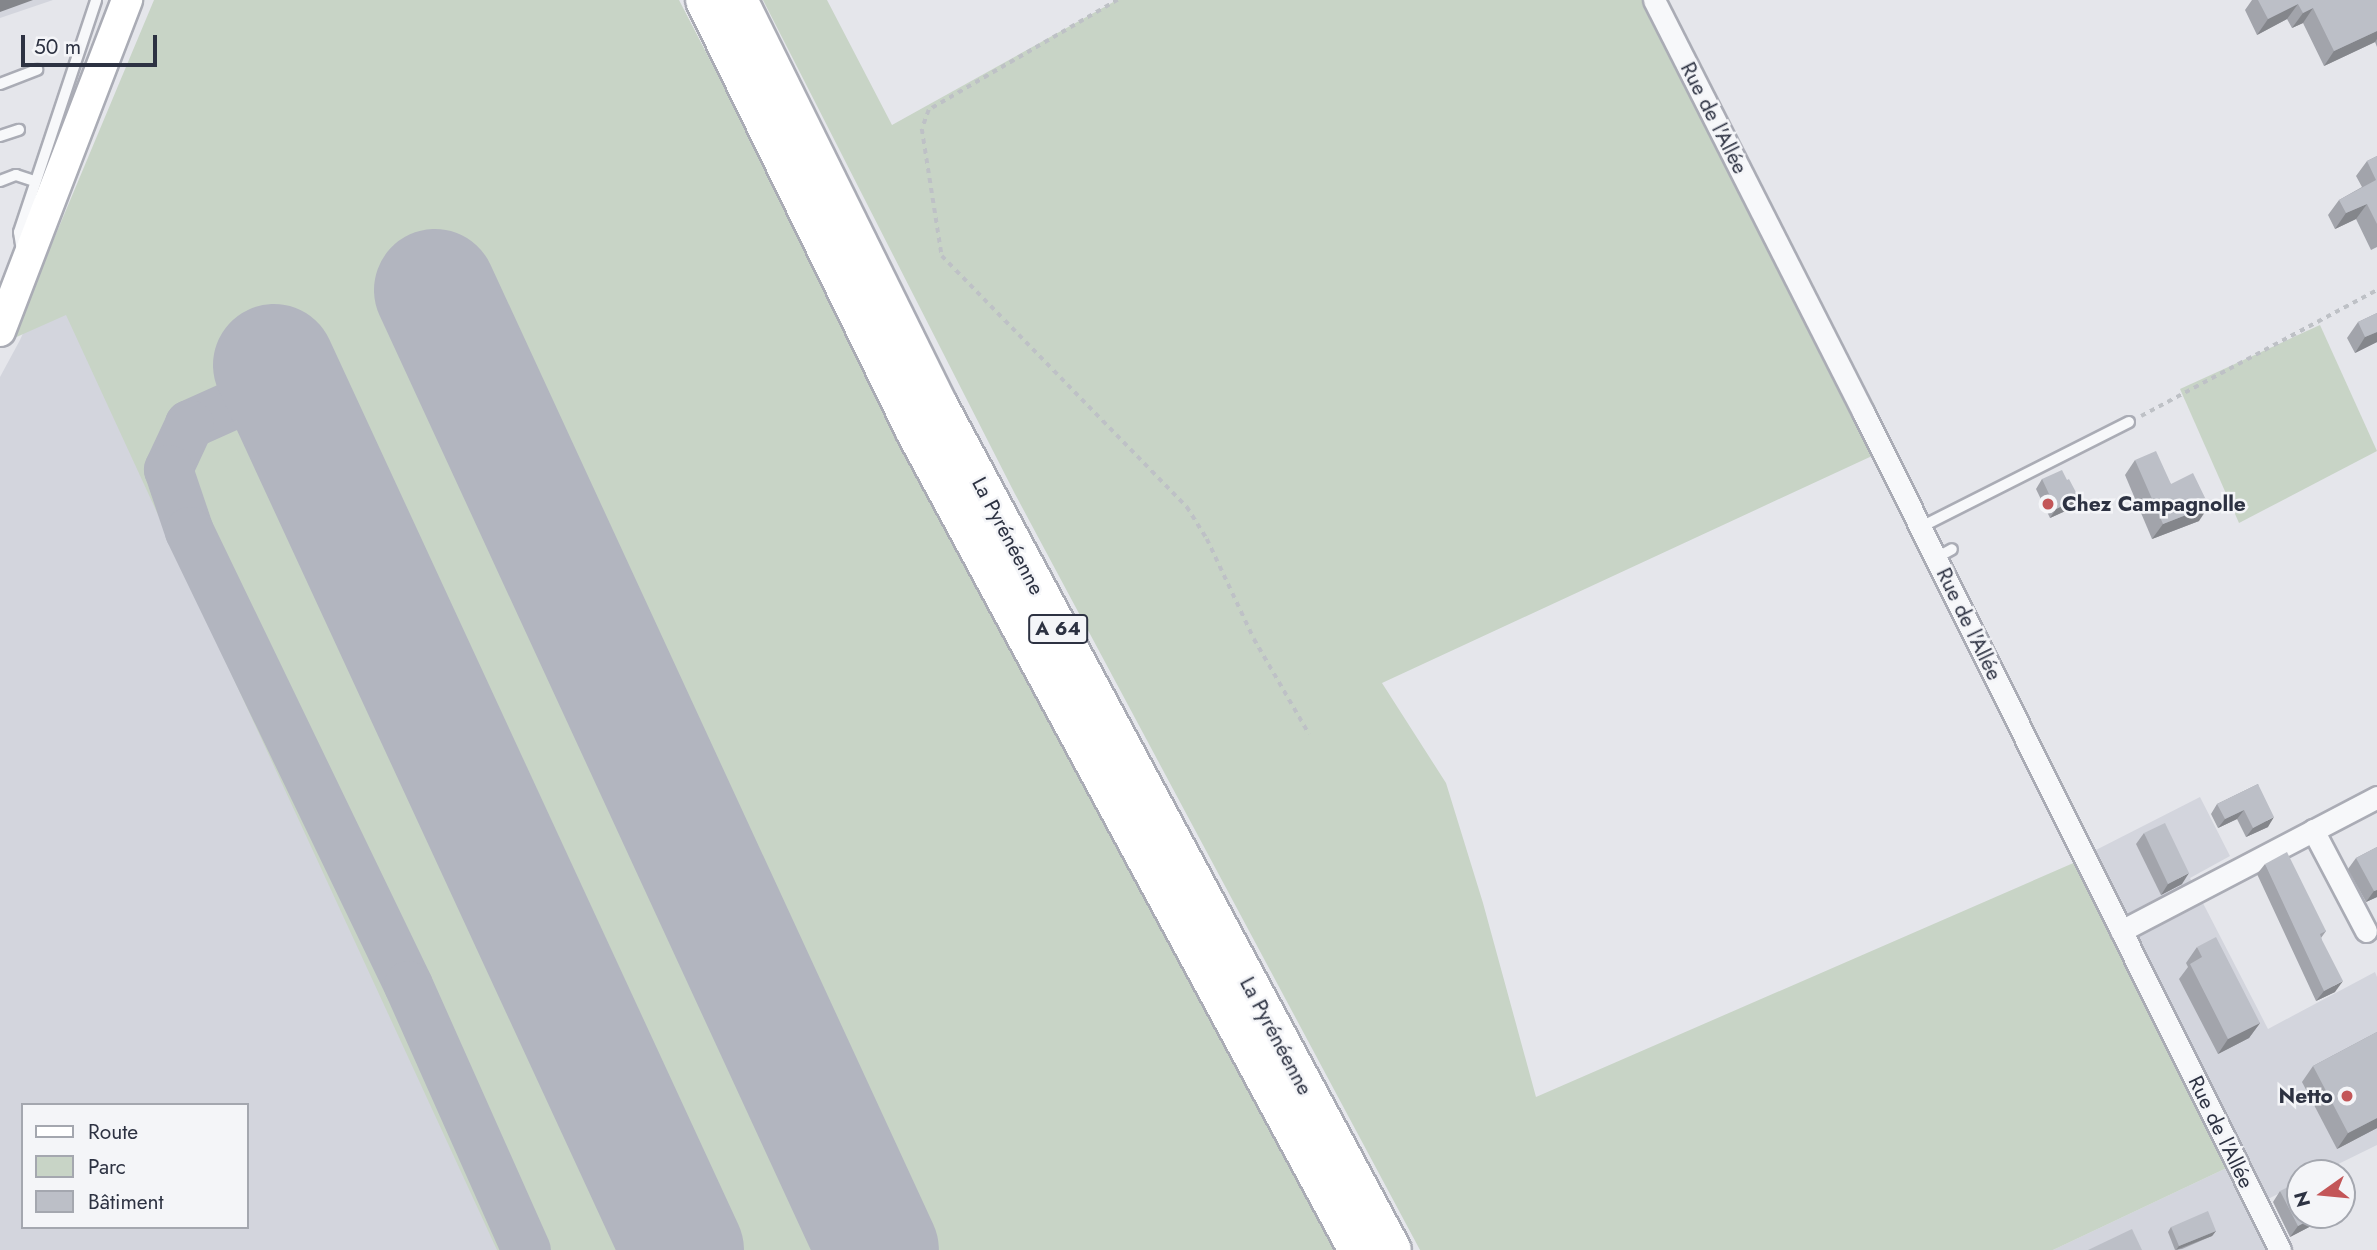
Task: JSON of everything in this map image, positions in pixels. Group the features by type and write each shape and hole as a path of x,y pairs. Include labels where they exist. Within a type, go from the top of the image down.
{"highway":[{"name":"La Pyrénéenne","path":"705,0 915,431 1358,1250"},
{"name":"La Pyrénéenne","path":"738,0 936,403 1392,1250"}],"street":[{"path":"0,331 127,0"},
{"name":"Rue de l'Allée","path":"1654,0 1921,527 1944,553 2121,931 2280,1250"},
{"path":"2121,931 2377,797"},
{"path":"2313,830 2366,931"}],"lane":[{"path":"25,271 19,232 96,0"},
{"path":"0,84 37,71"},
{"path":"0,136 19,130"},
{"path":"0,181 16,175 35,181"},
{"path":"1921,527 2129,422"}],"path":[{"path":"1118,0 929,110 922,129 942,256 1187,508 1207,540 1254,639 1309,734"},
{"path":"2129,422 2377,290"}],"shaded area":[{"path":"0,0 53,0 0,18"},
{"path":"159,29 1112,1250 0,1250 0,377 20,340"},
{"path":"2200,797 2230,856 2190,878 2268,1029 2375,972 2377,1145 2348,1159 2286,1159 2286,1190 2256,1205 2278,1250 2053,1250 2235,1164 2092,852"}],"green space":[{"path":"154,0 679,0 1027,672 1337,1250 497,1250 66,315 12,339"},
{"path":"763,0 827,0 892,125 1117,0 1644,0 1872,456 1382,683 1446,783 1483,903 1536,1097 2078,861 2235,1164 2053,1250 1420,1250 1015,494"},
{"path":"2320,325 2377,451 2239,523 2180,389"}],"building":[{"path":"2258,0 2377,0 2377,31 2334,51 2313,8 2303,13 2298,4 2268,19"},
{"path":"2377,156 2377,224 2367,204 2346,213 2339,200 2376,180 2367,161"},
{"path":"2377,313 2377,332 2365,337 2358,322"},
{"path":"2156,451 2171,484 2193,473 2209,506 2163,524 2135,460"},
{"path":"2062,470 2079,498 2056,509 2042,479"},
{"path":"2258,784 2274,817 2253,828 2244,810 2225,819 2217,804"},
{"path":"2165,823 2189,873 2168,884 2144,833"},
{"path":"2377,847 2377,890 2374,891 2356,858"},
{"path":"2287,852 2326,931 2320,934 2322,940 2343,981 2324,991 2265,864"},
{"path":"2216,937 2260,1023 2228,1039 2190,964 2202,957 2197,947"},
{"name":"Netto","path":"2377,1032 2377,1118 2348,1133 2313,1066"},
{"path":"2286,1188 2286,1203 2280,1191"},
{"path":"2208,1211 2216,1231 2179,1246 2171,1227"},
{"path":"2132,1229 2142,1250 2088,1250"}],"taxiway":[{"path":"269,388 189,424 168,469 189,531 408,985 526,1250"}],"runway":[{"path":"435,290 878,1250"},
{"path":"274,365 683,1250"}],"place":[{"name":"Chez Campagnolle","path":"2048,504"},
{"name":"Netto","path":"2347,1096"}]}
